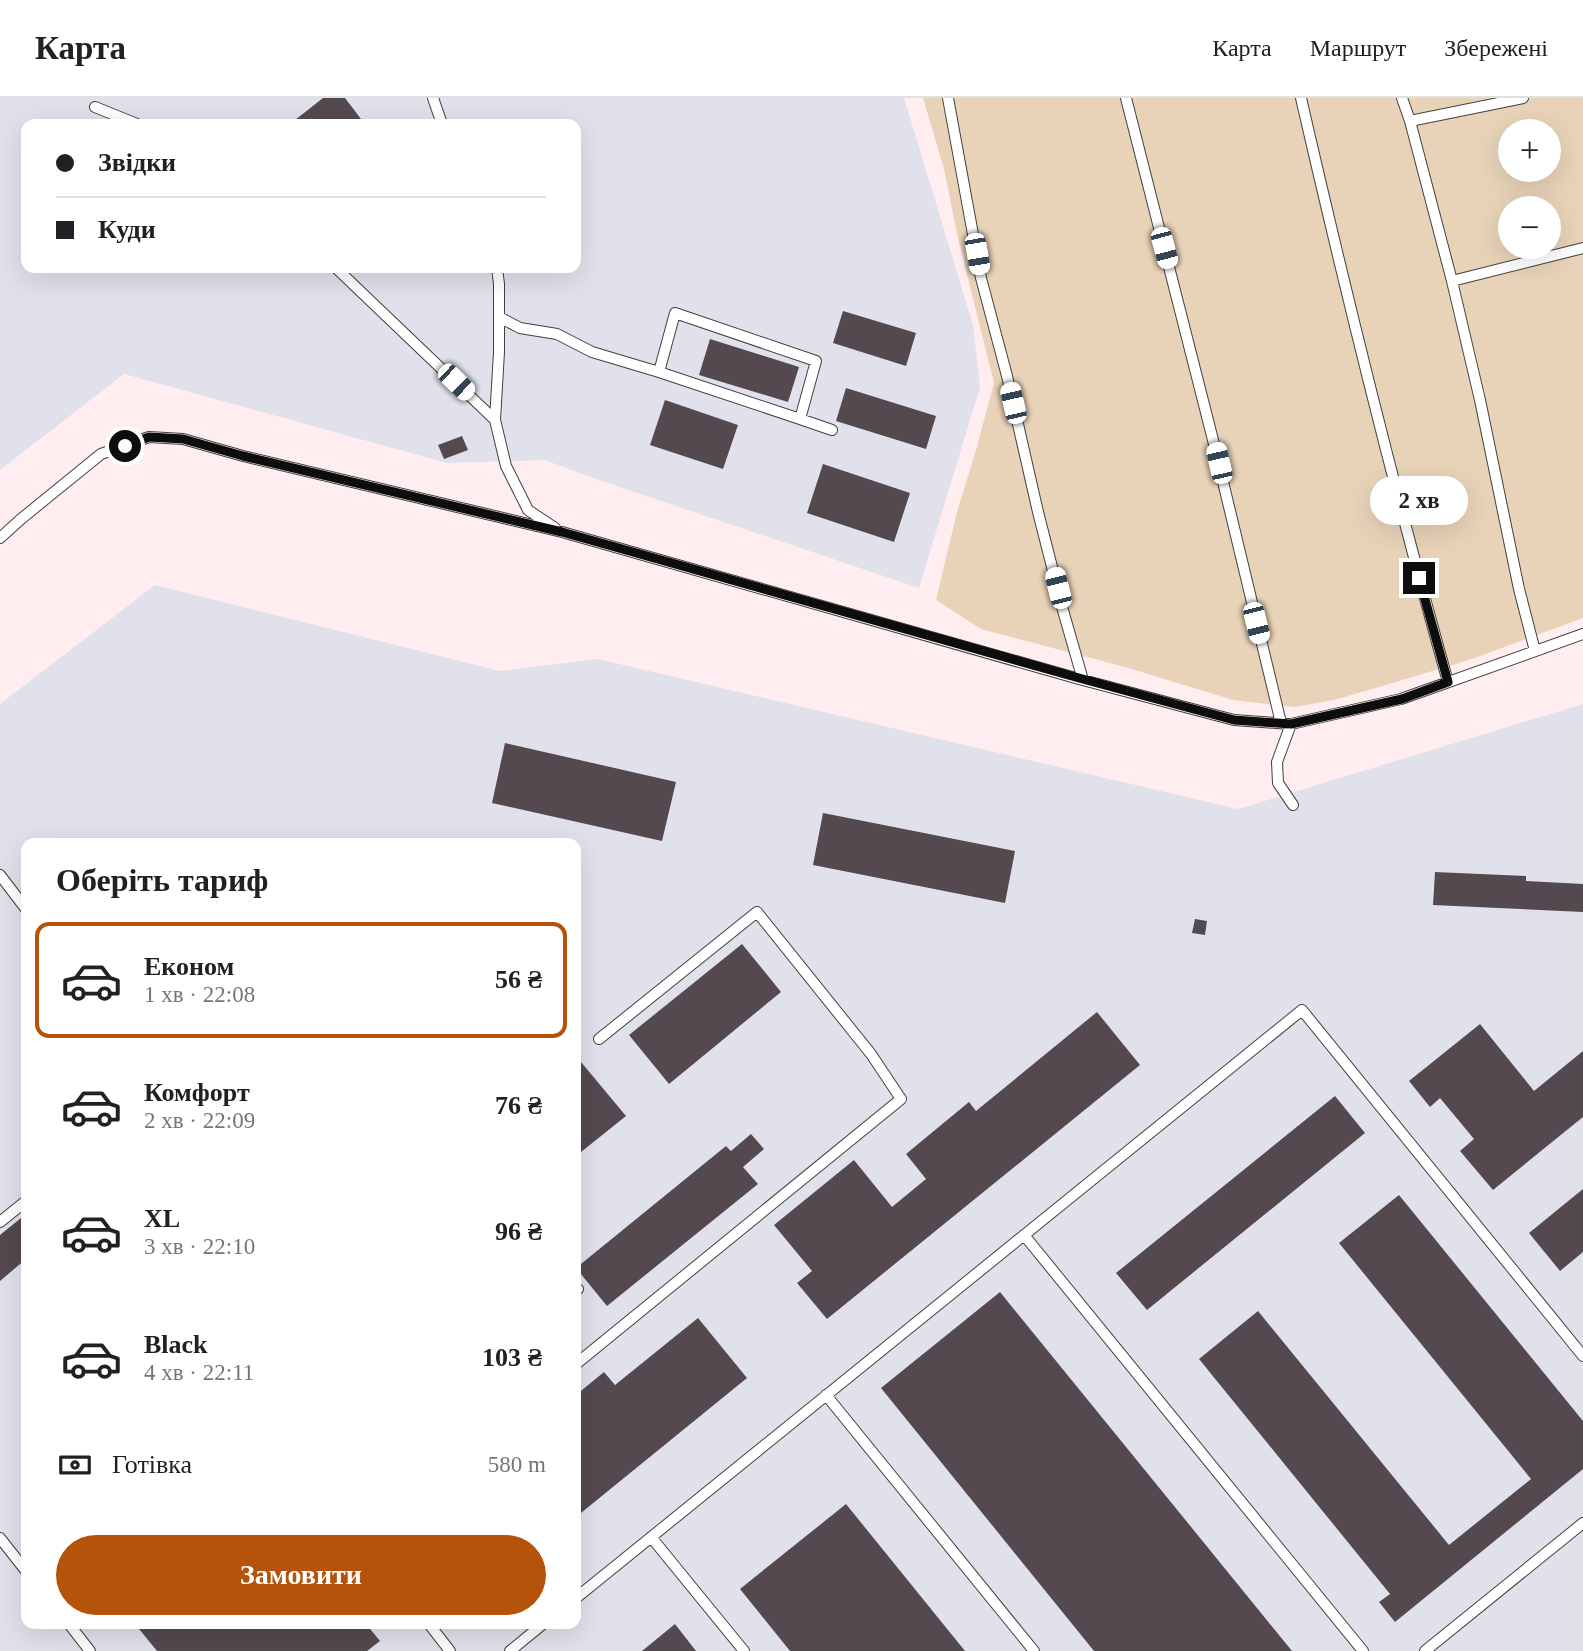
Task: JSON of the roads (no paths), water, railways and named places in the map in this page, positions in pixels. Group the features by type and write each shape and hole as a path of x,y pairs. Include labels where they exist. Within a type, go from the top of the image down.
{"lane":[{"path":"433,98 440,119"},
{"path":"948,98 981,278 1038,512 1083,680"},
{"path":"1126,98 1286,723 1278,762 1278,783 1293,805"},
{"path":"1301,98 1411,552 1448,682"},
{"path":"1402,98 1452,281 1535,651"},
{"path":"1410,121 1523,98"},
{"path":"95,107 124,119"},
{"path":"1452,281 1583,248"},
{"path":"342,273 495,420"},
{"path":"498,273 499,352 495,420 506,466 528,510 562,532"},
{"path":"659,372 675,313 816,361 800,419"},
{"path":"499,317 520,328 556,334 592,352 832,430"},
{"path":"0,538 101,454 149,437 183,439 243,456 562,532 1083,680 1234,720 1286,723 1402,699 1583,634"},
{"path":"0,874 21,902"},
{"path":"581,1360 901,1099 871,1054 757,912 599,1039"},
{"path":"581,1594 1302,1010 1583,1356"},
{"path":"0,1222 21,1205"},
{"path":"1024,1235 1363,1651"},
{"path":"826,1395 1034,1651"},
{"path":"1425,1651 1583,1523"},
{"path":"651,1537 744,1651"},
{"path":"0,1538 21,1565"},
{"path":"73,1629 90,1651"},
{"path":"433,1629 450,1651"},
{"path":"510,1651 537,1629"}]}
